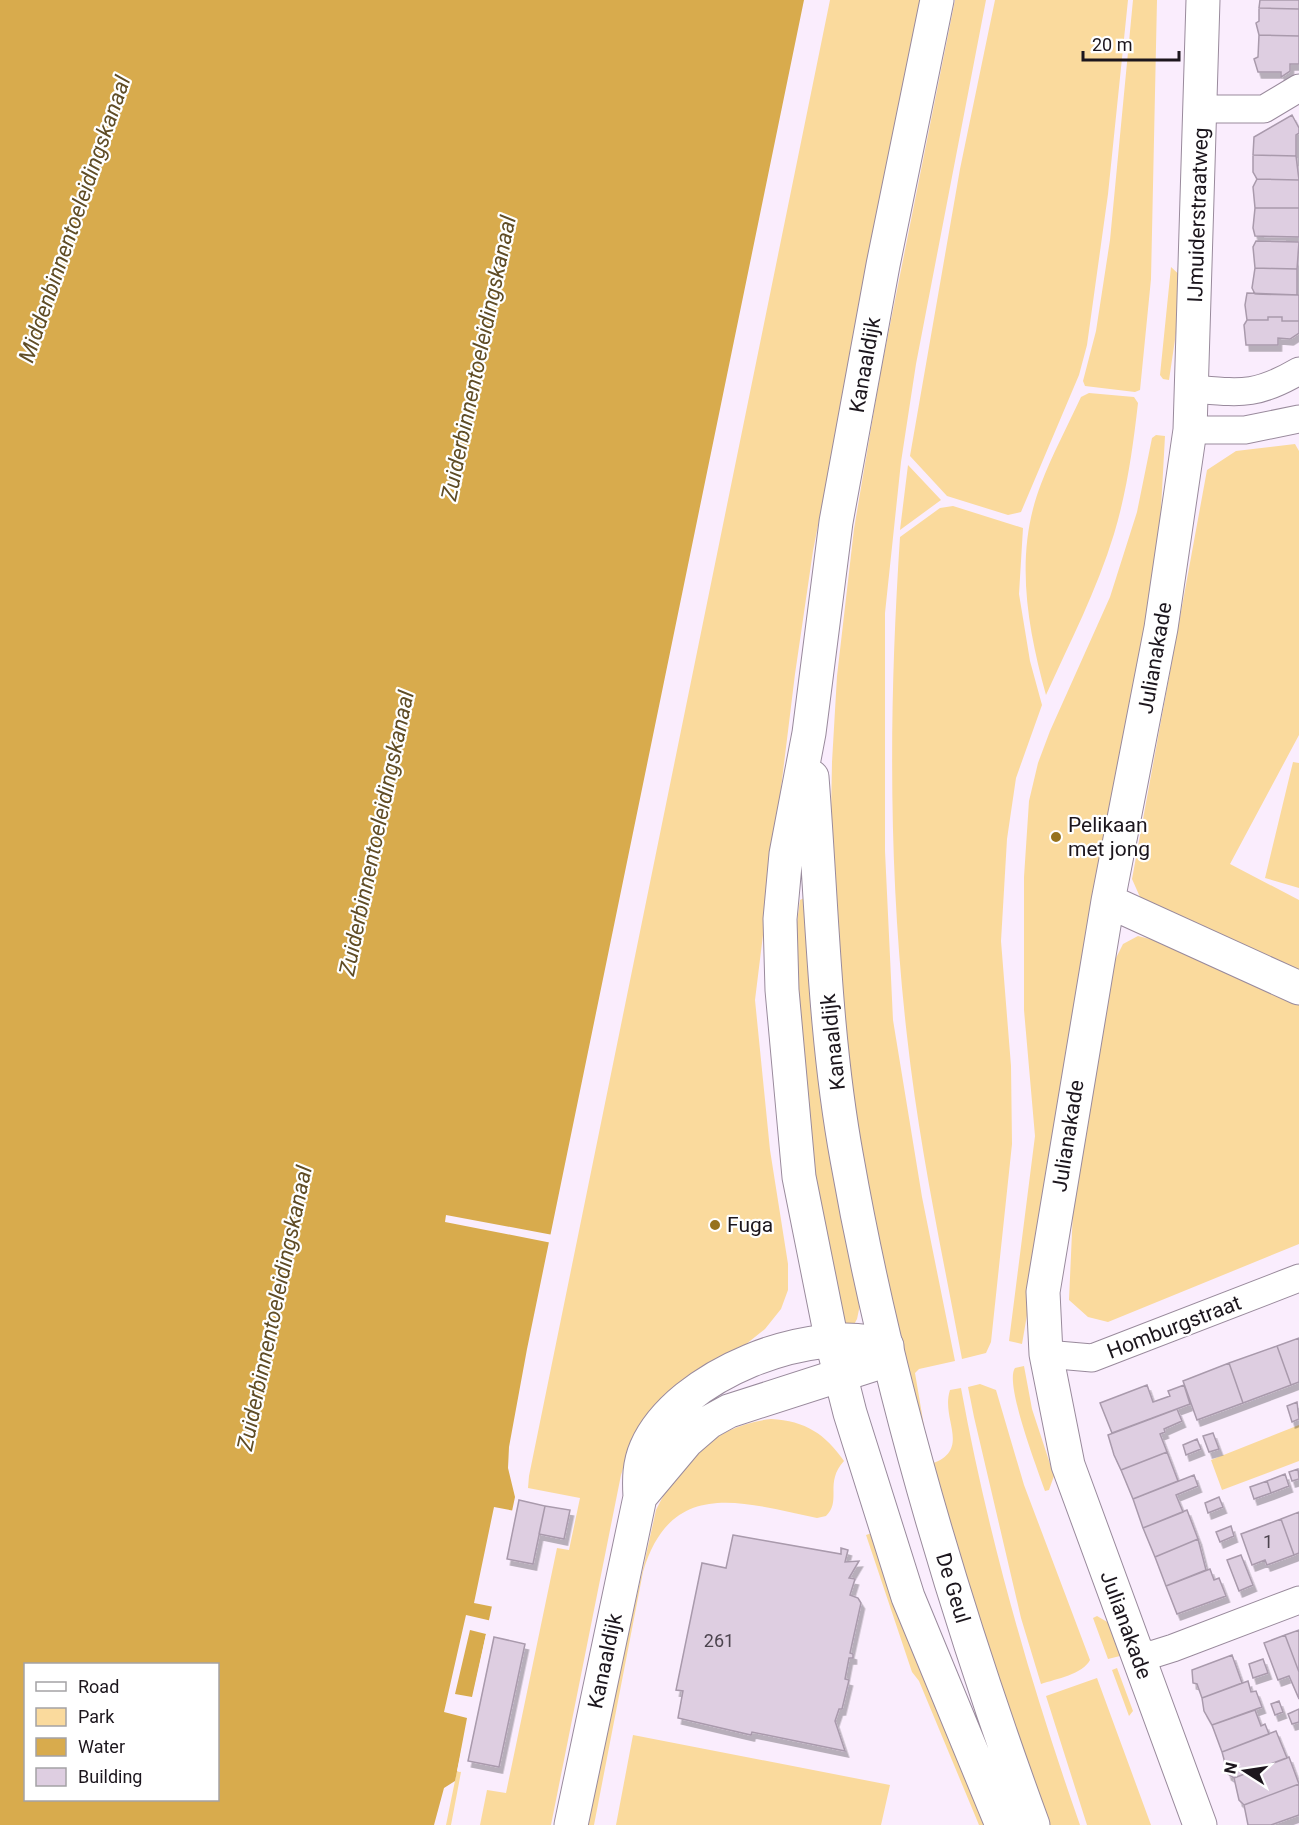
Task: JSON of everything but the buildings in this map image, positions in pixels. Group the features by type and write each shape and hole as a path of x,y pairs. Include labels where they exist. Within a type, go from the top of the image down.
{"street":[{"name":"Kanaaldijk","path":"841,1375 832,1342 799,1177 782,990 780,919 786,854 809,733 836,522 883,265 936,0"},
{"name":"IJmuiderstraatweg","path":"1190,430 1194,389 1203,0"},
{"path":"1201,109 1264,109 1299,88"},
{"path":"1194,389 1237,393 1257,392 1296,379"},
{"path":"1190,430 1245,430 1299,419"},
{"name":"Julianakade","path":"1190,430 1161,628 1108,901 1043,1292 1046,1354 1068,1465 1200,1825"},
{"name":"Kanaaldijk","path":"640,1497 687,1441 709,1422 749,1403 875,1364 887,1346 846,1158 828,991 809,733"},
{"path":"1108,901 1299,988"},
{"name":"Homburgstraat","path":"1046,1354 1092,1358 1299,1278"},
{"name":"Kanaaldijk","path":"571,1825 640,1497 639,1470 646,1447 668,1413 698,1388 778,1350 832,1342 872,1342 887,1346"},
{"name":"De Geul","path":"887,1346 913,1452 970,1644 1033,1825"},
{"name":"De Geul","path":"841,1375 856,1434 908,1597 1002,1825"},
{"path":"1137,1656 1173,1648 1299,1600"}],"green space":[{"path":"830,0 921,0 813,551 795,674 755,1000 770,1150 788,1264 788,1290 781,1309 765,1329 745,1345 724,1355 628,1454 621,1475 551,1825 480,1825 487,1790 506,1793 557,1548 569,1550 580,1498 528,1488 529,1476"},
{"path":"955,0 986,0 916,364 901,462 885,613 885,851 893,1020 922,1197 955,1361 919,1369 915,1373 926,1438 904,1372 848,1093 830,868 832,762 837,676 854,529 880,375"},
{"path":"995,0 1128,0 1108,194 1087,345 1079,375 1021,512 1008,515 947,496 910,456 960,169"},
{"path":"1133,0 1157,0 1151,279 1140,390 1135,392 1085,386 1083,381 1096,331 1110,240"},
{"path":"1171,267 1184,279 1169,380 1163,379 1160,375"},
{"path":"1089,393 1134,397 1138,403 1132,452 1123,502 1100,575 1046,695 1029,616 1026,589 1028,536 1033,510 1045,473 1081,397"},
{"path":"1156,435 1165,436 1160,527 1152,592 1022,1344 1009,1341 1035,1136 1024,1010 1024,877 1029,801 1038,763 1050,731 1110,597 1137,512 1152,438"},
{"path":"1295,444 1299,451 1299,735 1230,864 1299,900 1299,972 1151,905 1140,897 1132,879 1207,470 1236,451"},
{"path":"908,465 941,500 900,530"},
{"path":"953,506 1023,528 1019,594 1030,661 1042,705 1016,778 1007,839 1001,941 1011,1066 1012,1144 991,1342 986,1353 962,1359 924,1158 912,1077 896,911 892,787 894,662 900,537 940,508"},
{"path":"1293,762 1299,763 1299,888 1265,878"},
{"path":"804,898 861,1300 857,1319 850,1332 847,1333 810,1159 795,937 800,900"},
{"path":"1138,936 1162,942 1299,1005 1299,1244 1108,1322 1088,1317 1069,1300 1075,1165 1114,962 1123,944"},
{"path":"1024,1366 1032,1409 1054,1476 1049,1490 1045,1491 1023,1427 1014,1391 1015,1368"},
{"path":"980,1384 996,1390 1024,1485 1090,1660 1082,1669 1041,1684 1021,1618 974,1417 968,1387"},
{"path":"961,1388 997,1554 1027,1663 1080,1825 1043,1825 928,1465 942,1459 949,1452 953,1443 948,1401 950,1390"},
{"path":"771,1419 794,1423 814,1431 830,1443 844,1461 835,1477 831,1510 826,1516 817,1518 737,1503 713,1503 691,1509 672,1521 656,1542 643,1572 594,1825 586,1825 656,1510 676,1476 702,1448 732,1429"},
{"path":"1299,1425 1299,1461 1222,1490 1211,1460"},
{"path":"875,1532 990,1825 979,1825 919,1681 912,1672 866,1535"},
{"path":"1097,1616 1109,1623 1120,1656 1108,1659 1093,1618"},
{"path":"1117,1668 1133,1711 1129,1716 1112,1670"},
{"path":"1097,1678 1151,1825 1087,1825 1046,1696"},
{"path":"633,1735 890,1785 881,1825 616,1825"},
{"path":"457,1771 461,1772 451,1825 446,1825"}],"water":[{"path":"0,0 804,0 527,1349 509,1447 508,1468 515,1497 455,1781 444,1788 434,1825 0,1825"}],"pier":[{"path":"446,1215 553,1235 552,1243 445,1222"},
{"path":"494,1507 515,1511 494,1607 474,1603"},
{"path":"466,1615 492,1621 460,1772 457,1771 467,1718 444,1712","holes":["470,1630 486,1634 472,1697 455,1694"]}],"place":[{"name":"Pelikaan met jong","path":"1056,837"},
{"name":"Fuga","path":"715,1225"}],"water label":[{"name":"Middenbinnentoeleidingskanaal","path":"74,219"},
{"name":"Zuiderbinnentoeleidingskanaal","path":"478,358"},
{"name":"Zuiderbinnentoeleidingskanaal","path":"376,833"},
{"name":"Zuiderbinnentoeleidingskanaal","path":"274,1308"}]}
